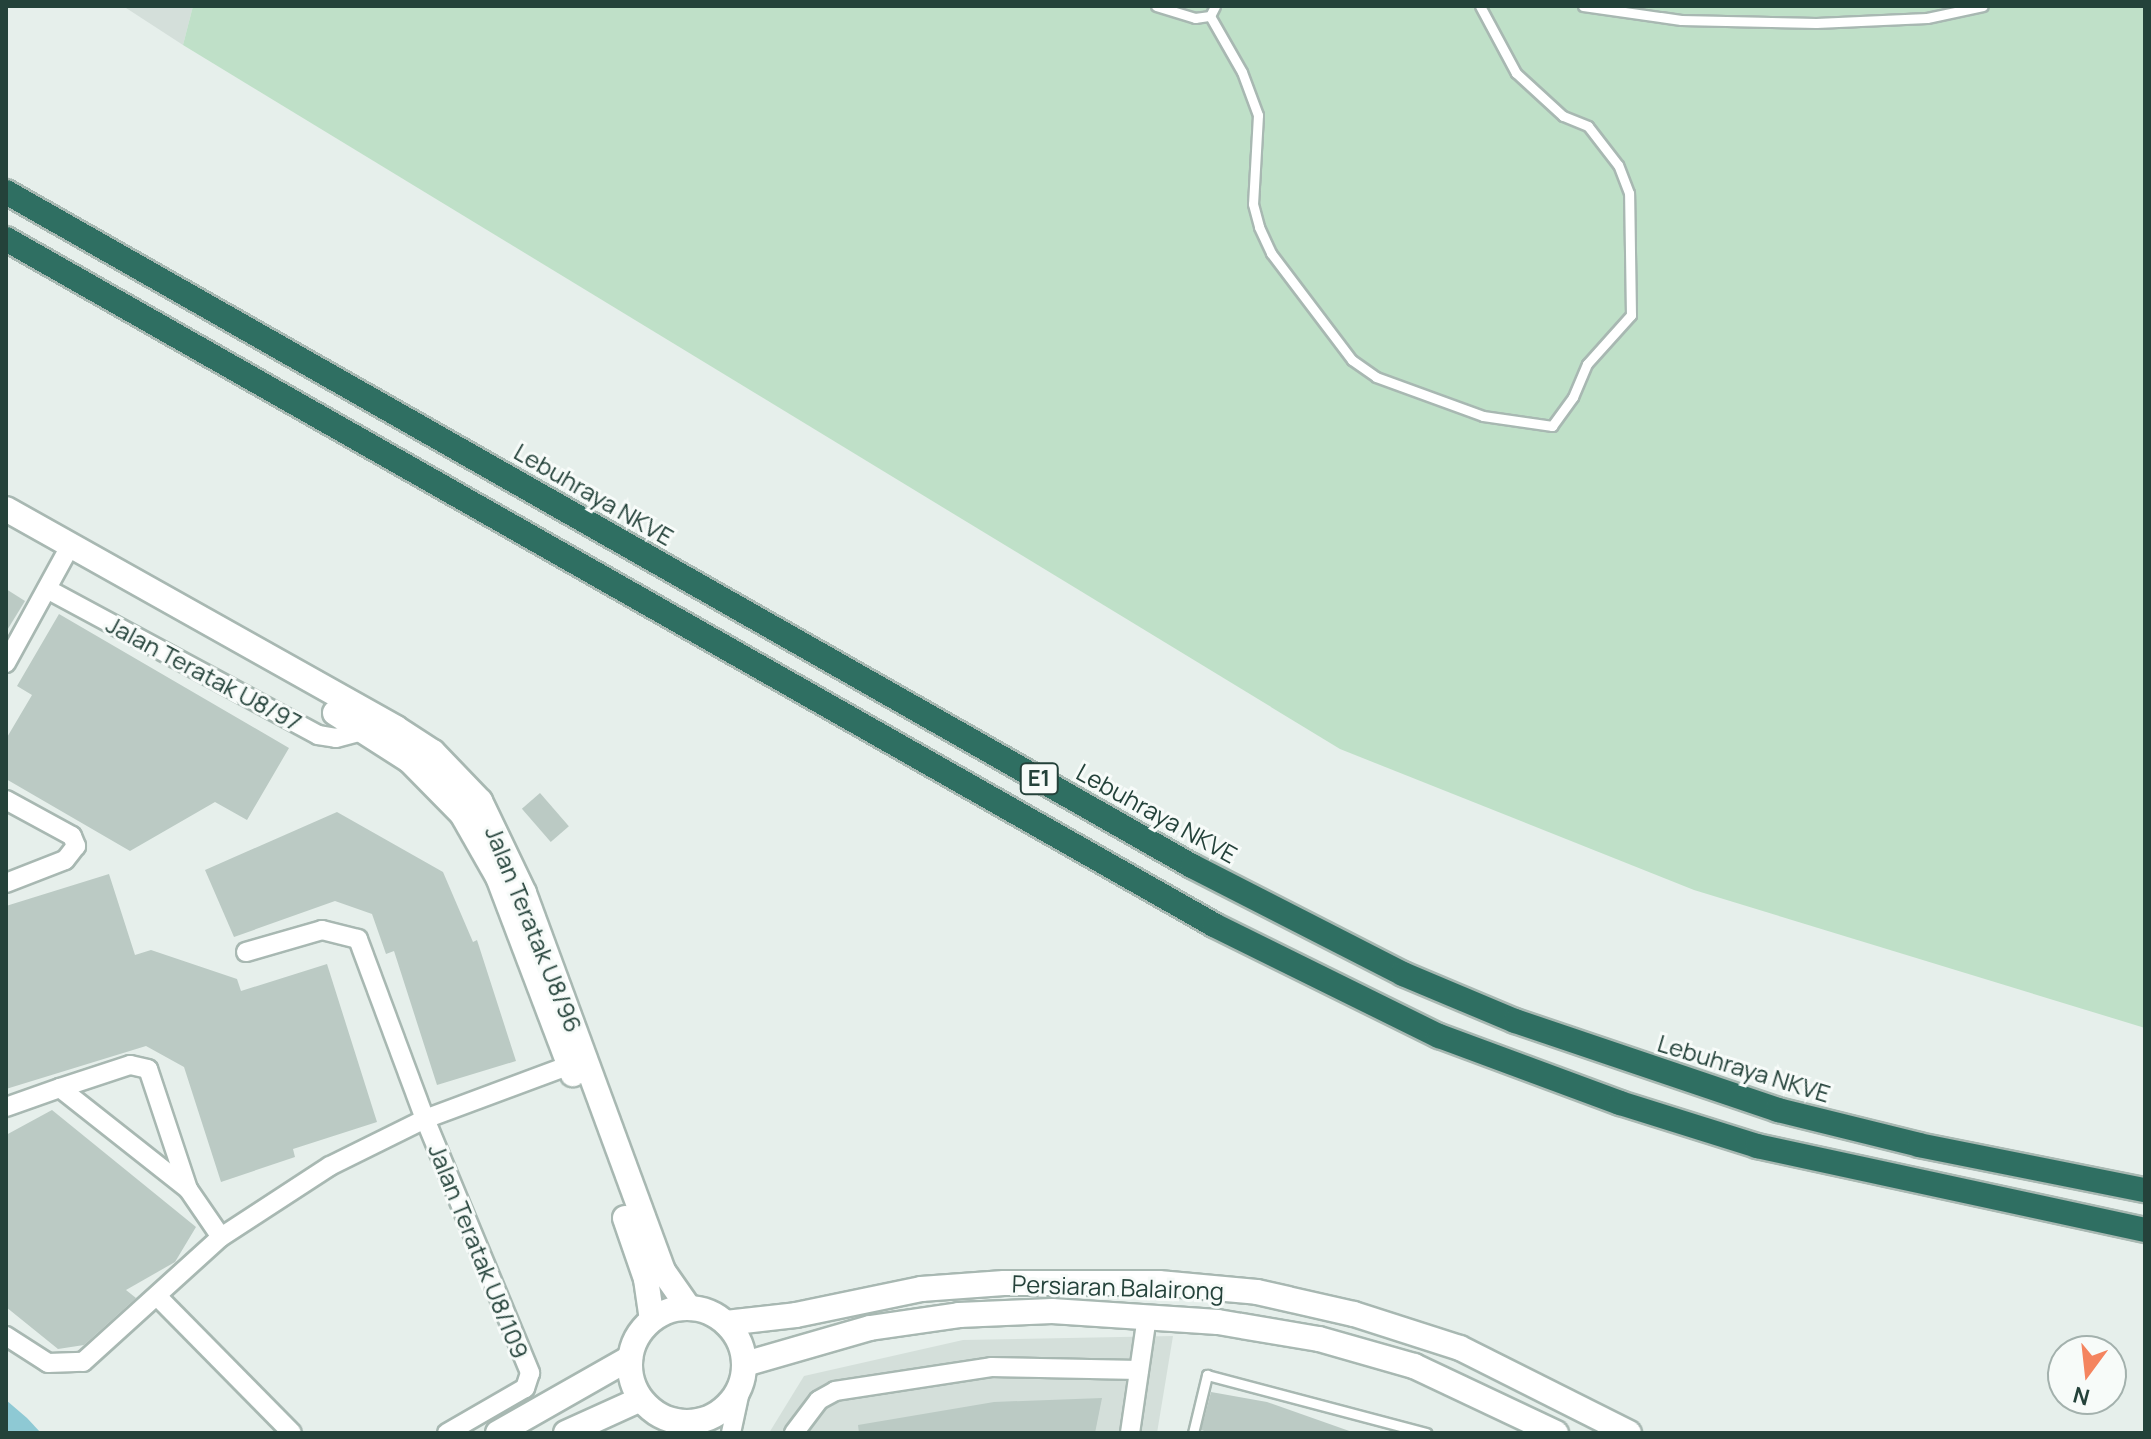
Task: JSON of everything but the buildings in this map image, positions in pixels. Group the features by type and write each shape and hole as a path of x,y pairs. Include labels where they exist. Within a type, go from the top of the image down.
{"highway":[{"name":"Lebuhraya NKVE","path":"6,192 1192,866 1403,974 1529,1026 1778,1110 1919,1145 2145,1190"},
{"name":"E1","path":"6,239 1214,925 1439,1036 1620,1103 1757,1146 2145,1230"}],"street":[{"name":"Jalan Teratak U8/96","path":"6,509 67,553 365,730 431,779 481,843 577,1062 663,1271 689,1308"},
{"name":"Jalan Teratak U8/96","path":"6,527 67,553 396,728 448,765 499,832 642,1263 652,1320"},
{"path":"6,663 67,553"},
{"name":"Jalan Teratak U8/97","path":"47,589 318,735 336,738 365,730"},
{"path":"6,800 72,836 76,846 65,860 6,883"},
{"name":"Jalan Teratak U8/109","path":"246,952 322,930 358,939 425,1119 530,1373 525,1388 447,1433"},
{"path":"6,1336 48,1363 83,1362 221,1237 330,1166 425,1119 577,1062"},
{"path":"6,1107 130,1065 148,1069 188,1189 221,1237"},
{"path":"60,1088 188,1189"},
{"name":"Persiaran Balairong","path":"726,1323 796,1315 921,1289 1004,1283 1159,1283 1257,1292 1354,1314 1460,1348 1629,1433"},
{"path":"157,1296 292,1433"},
{"path":"498,1433 630,1358 652,1320 689,1308 726,1323 743,1349 744,1373 731,1433"},
{"name":"Persiaran Balairong","path":"744,1373 870,1328 959,1315 1052,1311 1147,1316 1319,1339 1414,1366 1530,1427 1556,1433"},
{"path":"1130,1433 1147,1316"},
{"path":"630,1358 641,1399 692,1433"},
{"path":"794,1433 813,1406 835,1391 991,1367 1139,1370"},
{"path":"670,1420 706,1420 734,1398 744,1373"},
{"path":"566,1433 641,1399"}],"lane":[{"path":"1156,6 1195,18 1212,11 1242,72 1258,115 1253,204 1259,227 1271,253 1352,360 1376,377 1483,416 1552,426 1573,397 1587,364 1631,315 1629,193 1618,165 1588,126 1563,116 1516,73 1480,6"},
{"path":"1583,6 1681,20 1816,23 1927,18 1983,6"},
{"path":"1193,1433 1207,1375 1426,1433"}],"shaded area":[{"path":"123,6 193,6 183,45"},
{"path":"1173,1336 1157,1433 769,1433 804,1376 963,1340"}],"green space":[{"path":"193,6 2145,6 2145,1028 1694,890 1340,749 183,45"}],"water":[{"path":"6,1400 27,1418 41,1433 6,1433"}]}
